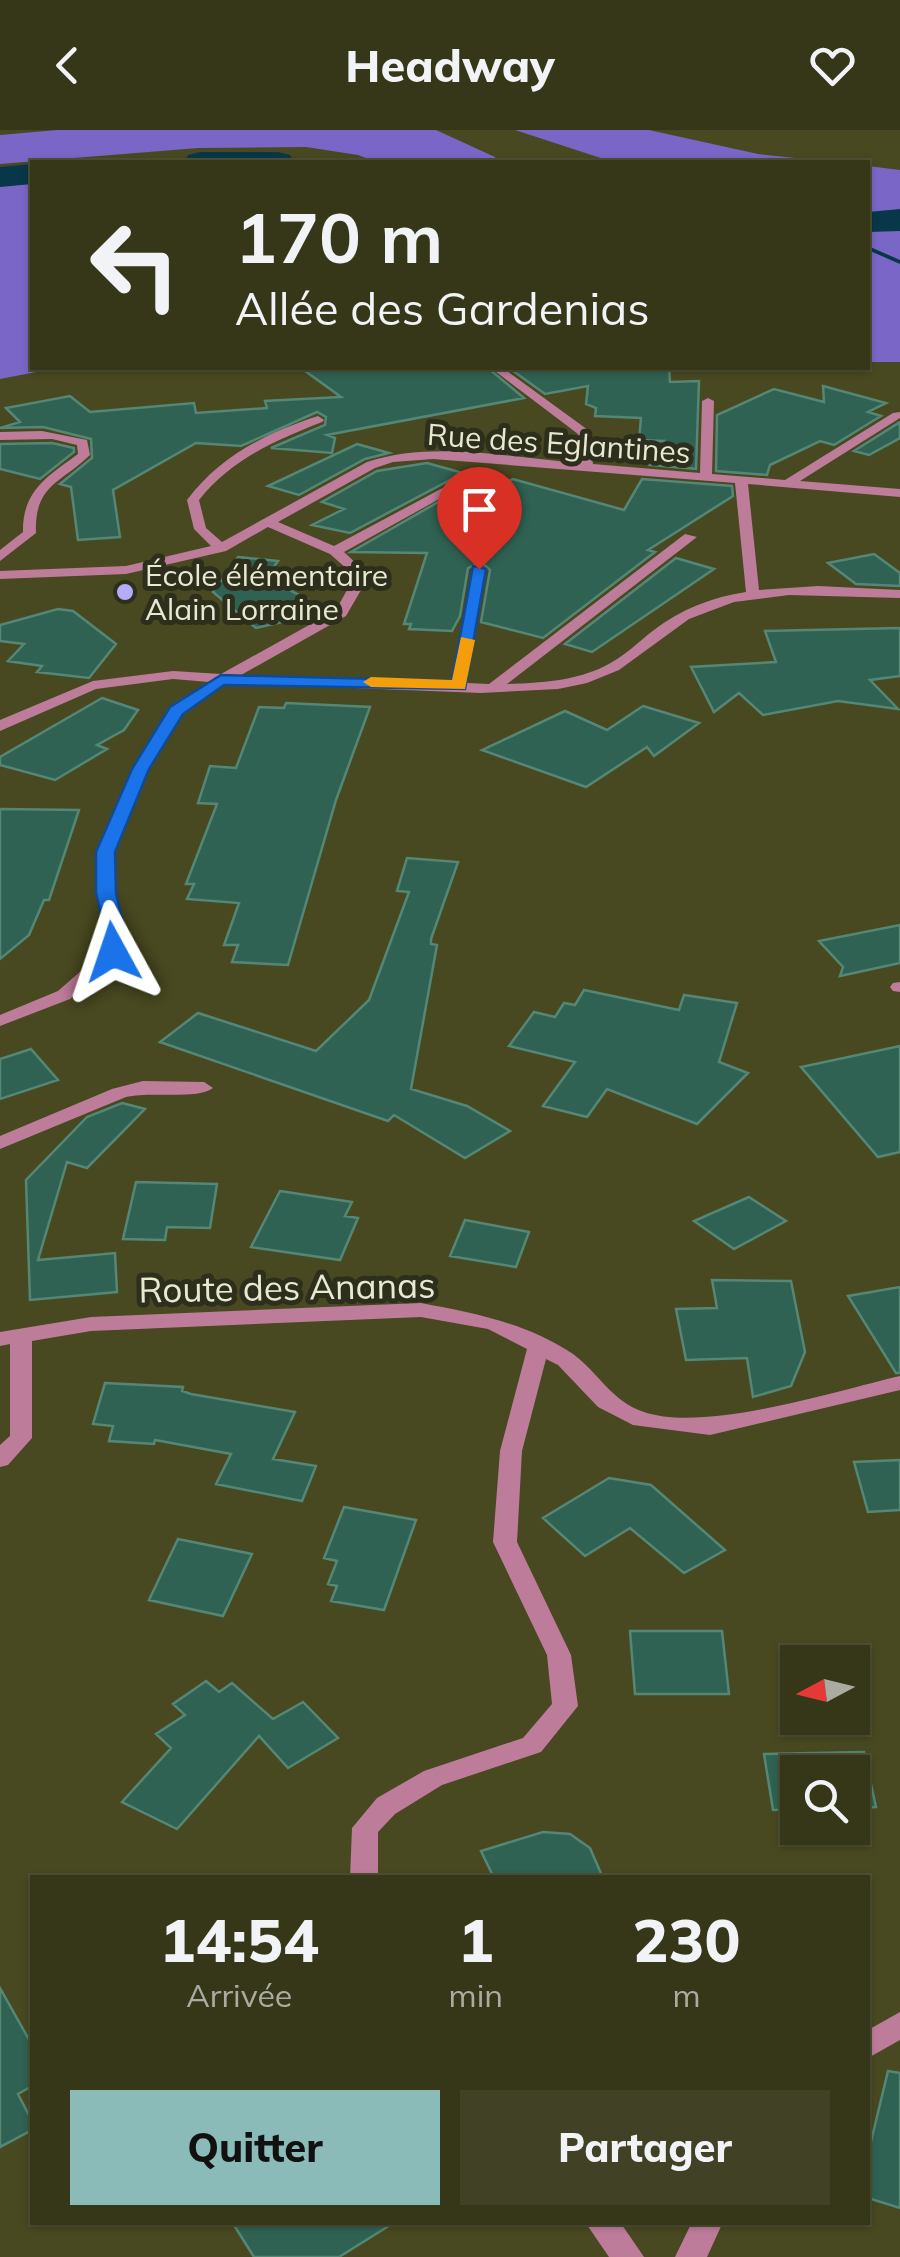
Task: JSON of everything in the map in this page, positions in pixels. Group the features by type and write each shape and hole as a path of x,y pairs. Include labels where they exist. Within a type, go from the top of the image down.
{"street":[{"path":"499,370 584,433 587,468"},
{"path":"706,479 708,400"},
{"path":"785,484 897,415"},
{"path":"221,548 200,529 193,500 213,472 245,450 318,420"},
{"path":"0,436 46,434 69,438 83,443 84,455 34,494 27,510 30,533 0,557"},
{"name":"Rue des Eglantines","path":"0,575 126,570 221,548 371,465 392,458 433,456 900,493"},
{"path":"335,551 471,478"},
{"path":"741,481 753,594"},
{"path":"882,492 900,481"},
{"path":"0,1022 64,996 113,952 116,936 106,893 105,852 140,769 176,711 221,680 341,612 354,590 354,568 335,551 270,523"},
{"path":"494,687 690,536"},
{"path":"459,686 479,569"},
{"path":"0,726 93,685 173,675 221,680 553,685 626,664 693,611 753,594 900,594"},
{"path":"0,1143 119,1093 143,1087 204,1088"},
{"name":"Route des Ananas","path":"11,1337 92,1324 421,1310 493,1323 566,1360 606,1402 641,1420 710,1427 900,1384"},
{"path":"0,1459 21,1438 11,1337"},
{"path":"364,1875 364,1828 386,1806 434,1778 532,1745 565,1706 558,1655 505,1542 511,1450 539,1346"},
{"path":"870,2044 900,2025"},
{"path":"602,2225 628,2257"},
{"path":"691,2257 707,2225"}],"shaded area":[{"path":"57,130 436,130 496,160 371,160 306,147 198,148 0,164 0,135"},
{"path":"515,130 649,130 758,154 814,160 607,160"},
{"path":"870,166 900,170 900,211 870,214"},
{"path":"30,181 30,370 47,370 0,379 0,184"},
{"path":"900,226 900,362 870,362 870,229"}],"building":[{"path":"304,370 490,370 524,398 327,435 335,438 332,453 271,448 325,425 326,417 317,412 241,446 196,443 113,490 120,537 78,540 71,487 60,484 92,458 91,439 43,427 0,428 20,422 6,408 70,396 90,412 194,403 196,413 267,408 265,401 341,397"},
{"path":"512,370 669,370 670,382 699,381 696,469 650,465 664,441 639,440 641,418 595,416 596,408 586,404 588,386 545,394"},
{"path":"823,386 886,403 868,412 881,416 834,445 820,441 770,465 767,475 716,471 717,415 774,389 824,402"},
{"path":"900,422 900,438 869,455 854,451"},
{"path":"52,443 74,448 74,452 40,479 0,469 0,444"},
{"path":"357,444 389,453 365,459 299,495 268,486"},
{"path":"427,463 463,473 350,533 312,525 344,509 322,502 377,471"},
{"path":"480,478 503,484 513,479 624,510 642,479 732,486 733,496 648,550 655,552 543,638 481,622 490,570 481,562 468,568 460,616 452,631 409,629 411,624 404,624 427,553 351,552"},
{"path":"874,554 900,573 900,586 856,584 828,563"},
{"path":"238,557 278,561 266,578 307,599 292,620 256,628 213,592"},
{"path":"676,558 714,569 592,652 565,644"},
{"path":"58,609 73,611 116,644 89,678 37,672 42,666 8,661 24,644 0,641 0,625"},
{"path":"900,628 900,676 870,680 898,709 838,701 763,715 739,693 714,712 691,667 776,662 765,631"},
{"path":"102,698 138,710 124,730 97,745 107,749 55,780 0,765 0,757"},
{"path":"286,703 370,707 336,800 288,965 232,962 238,945 224,945 239,903 187,899 194,884 186,884 217,804 198,803 210,766 236,768 259,707 284,708"},
{"path":"643,706 699,723 654,756 647,747 586,787 482,750 565,711 607,730"},
{"path":"0,809 79,810 49,900 44,900 29,935 0,959"},
{"path":"407,858 458,862 431,939 431,944 437,945 411,1089 467,1106 510,1131 465,1158 394,1115 388,1121 160,1042 198,1013 316,1051 369,1000 409,892 397,891"},
{"path":"900,925 900,963 840,976 843,967 819,941"},
{"path":"584,990 679,1010 684,995 737,1003 719,1062 748,1073 697,1124 607,1089 587,1117 543,1106 575,1062 509,1046 534,1012 555,1017 564,1003 575,1005"},
{"path":"900,1046 900,1152 878,1157 801,1067"},
{"path":"31,1049 58,1080 0,1099 0,1059"},
{"path":"122,1103 145,1109 87,1168 67,1162 38,1260 115,1253 117,1292 30,1300 26,1180 87,1117"},
{"path":"136,1182 217,1184 210,1228 167,1227 165,1240 123,1239"},
{"path":"280,1191 352,1202 345,1216 358,1218 340,1260 251,1247"},
{"path":"749,1197 786,1221 734,1249 694,1221"},
{"path":"465,1220 529,1232 516,1267 450,1256"},
{"path":"712,1280 791,1281 805,1352 791,1386 753,1397 747,1358 686,1360 676,1309 717,1308"},
{"path":"900,1287 900,1373 896,1373 848,1296"},
{"path":"105,1383 183,1387 182,1391 191,1394 295,1412 273,1459 316,1466 302,1501 216,1484 231,1454 155,1440 154,1444 109,1441 113,1426 93,1424"},
{"path":"900,1460 900,1510 868,1512 854,1462"},
{"path":"609,1478 651,1485 725,1550 684,1573 630,1528 585,1556 543,1518"},
{"path":"344,1507 416,1520 384,1610 331,1601 337,1586 328,1584 337,1561 324,1558"},
{"path":"178,1539 252,1554 223,1616 149,1600"},
{"path":"630,1631 722,1631 729,1694 635,1694"},
{"path":"206,1681 219,1692 232,1683 273,1719 303,1702 338,1738 288,1768 259,1736 177,1829 122,1802 171,1748 156,1734 185,1715 173,1704"},
{"path":"764,1754 865,1755 780,1755 780,1810 773,1810"},
{"path":"870,1780 876,1807 870,1807"},
{"path":"543,1832 570,1834 590,1848 602,1875 493,1875 481,1851"},
{"path":"0,1988 30,2041 30,2087 18,2094 30,2117 30,2131 0,2147"},
{"path":"888,2071 900,2073 900,2208 870,2199 870,2146"},
{"path":"234,2225 390,2225 339,2257 254,2257"}],"waterway":[{"path":"0,177 30,174"},
{"path":"870,222 900,220"},
{"path":"870,249 900,262"}],"slow traffic":[{"path":"371,682 459,686 467,640"}],"place":[{"name":"École élémentaire Alain Lorraine","path":"125,592"}],"route":[{"path":"113,952 116,936 106,893 105,852 140,769 176,711 221,680 270,678 459,686 479,569"}]}
